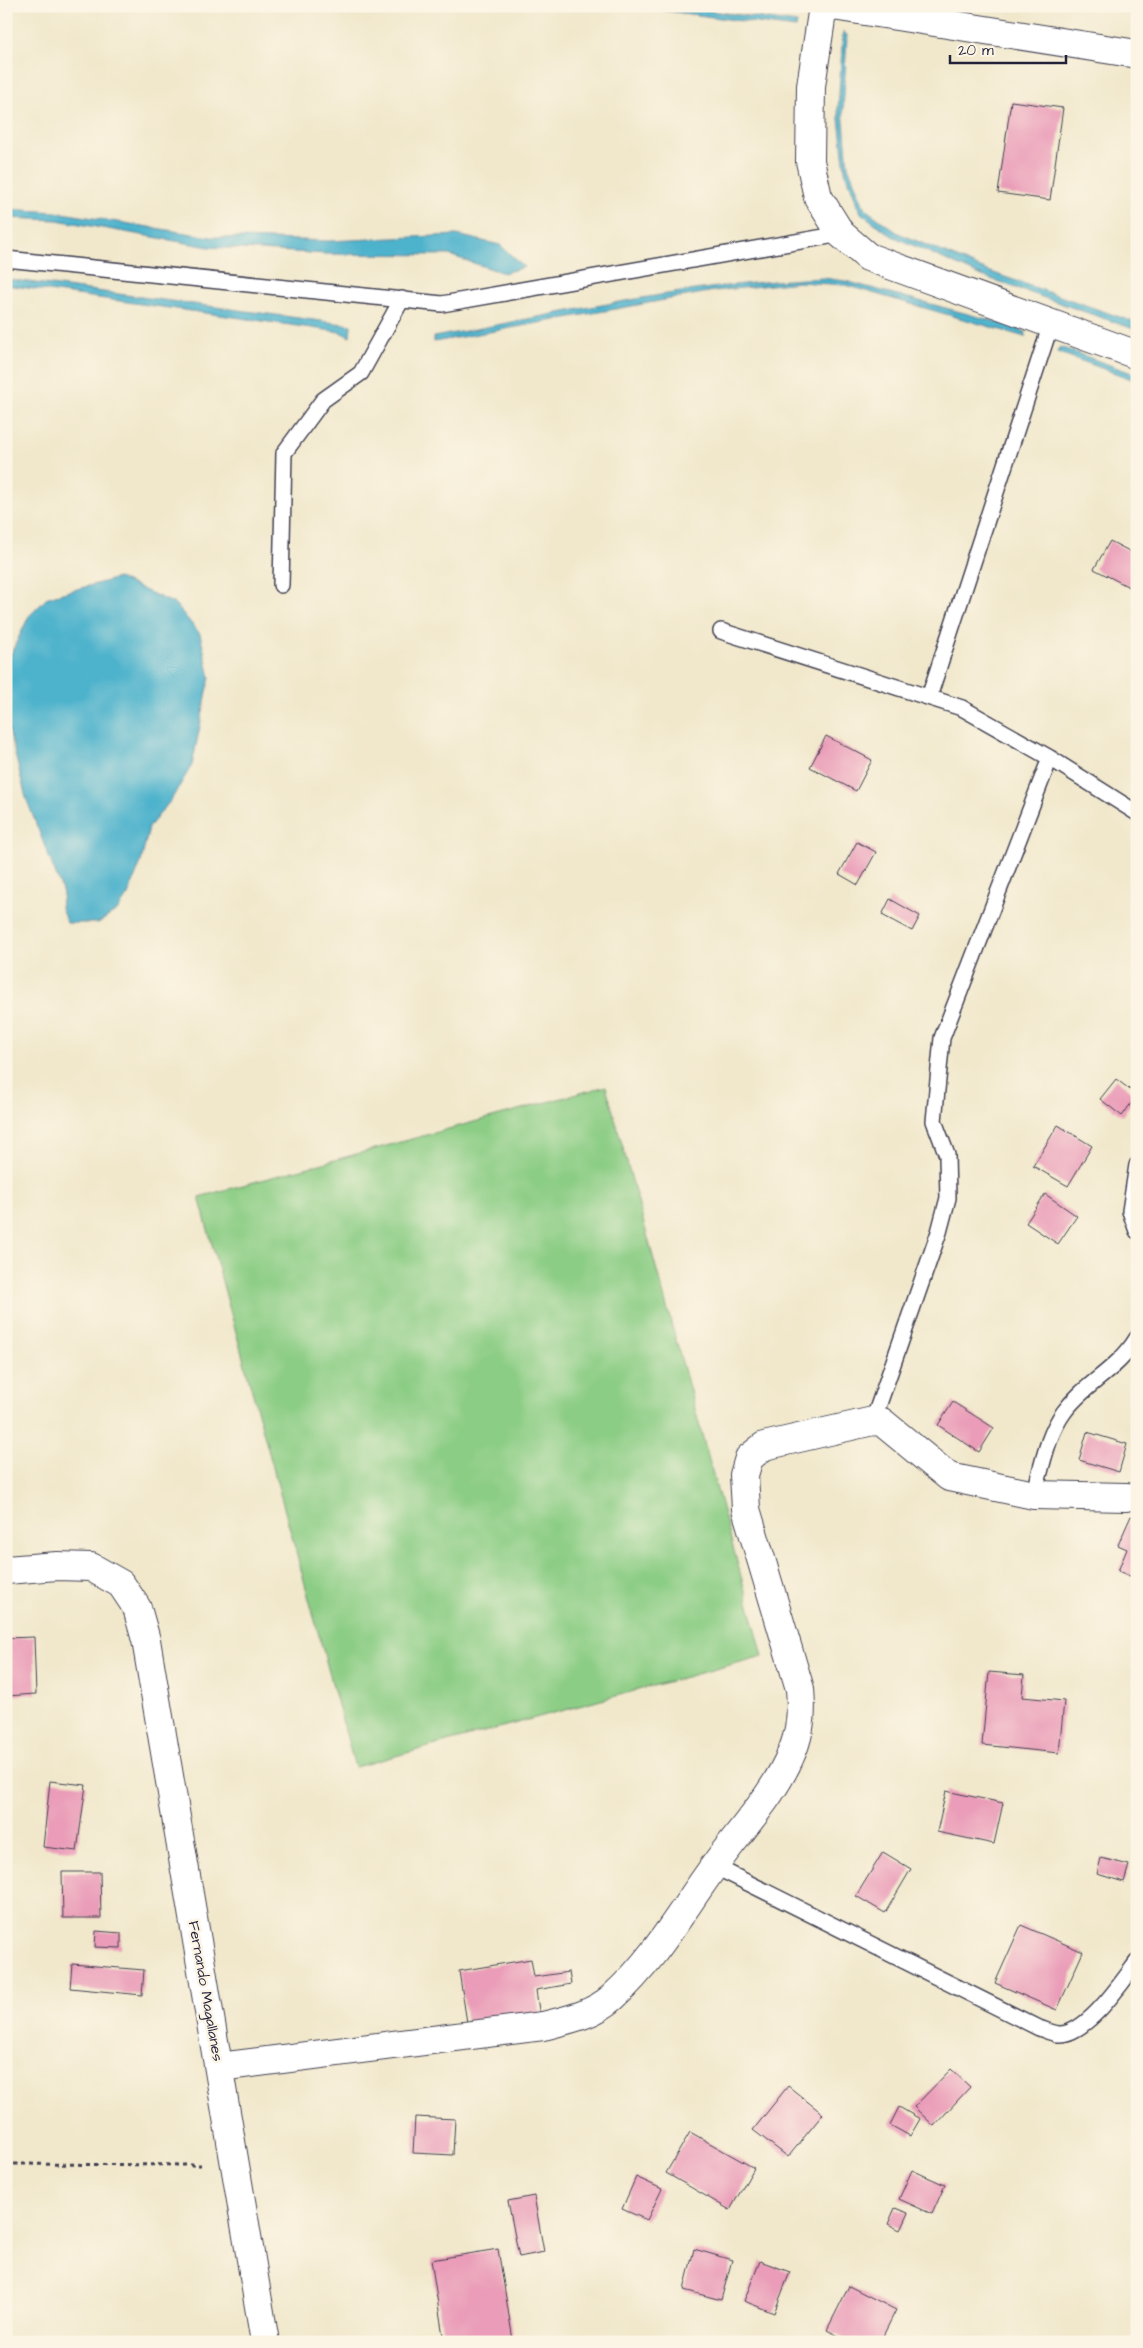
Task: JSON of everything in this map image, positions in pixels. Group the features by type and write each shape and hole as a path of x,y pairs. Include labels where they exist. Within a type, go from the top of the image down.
{"street":[{"path":"823,6 811,86 810,161 818,197 841,234 868,257 1137,355"},
{"path":"833,6 1137,54"},
{"path":"219,2067 543,2026 584,2015 612,1998 652,1956 714,1866 766,1797 792,1754 800,1730 802,1710 800,1688 746,1509 744,1475 749,1458 764,1446 872,1422 882,1422 949,1478 1034,1495 1132,1497"},
{"name":"Fernando Magallanes","path":"6,1570 57,1566 91,1567 121,1584 137,1608 146,1640 266,2342"}],"lane":[{"path":"6,259 442,304 841,234"},
{"path":"280,585 284,453 323,400 361,373 402,300"},
{"path":"929,697 1051,324"},
{"path":"722,631 962,708 1050,758 1137,813"},
{"path":"872,1422 939,1232 948,1198 948,1155 934,1121 942,1038 1050,758"},
{"path":"1137,1166 1130,1211 1137,1231"},
{"path":"1034,1495 1052,1431 1064,1411 1128,1354 1137,1338"},
{"path":"714,1866 1039,2028 1059,2034 1080,2027 1104,2006 1137,1962"}],"path":[{"path":"6,2164 235,2165"}],"green space":[{"path":"606,1086 763,1656 355,1767 199,1197"}],"water":[{"path":"629,6 676,6 797,23 796,28"},
{"path":"843,32 847,35 843,111 848,166 865,209 898,233 985,270 1137,323 1137,330 982,276 892,236 861,213 845,171 838,110"},
{"path":"6,209 56,212 211,237 328,241 457,235 500,245 524,267 504,273 449,255 326,254 209,247 57,220 6,218"},
{"path":"824,278 845,281 1005,324 1026,332 1025,337 845,285 799,282 714,291 434,342 434,337 628,300 726,286"},
{"path":"6,279 351,325 350,337 340,332 6,285"},
{"path":"1060,347 1137,375 1137,381 1057,352"},
{"path":"118,578 175,604 200,634 210,677 192,765 171,800 149,827 141,862 128,895 117,911 98,923 67,923 61,908 63,893 26,798 7,722 6,664 29,616 48,597"}],"building":[{"path":"1011,101 1063,108 1050,200 998,193"},
{"path":"1110,541 1137,555 1137,577 1131,588 1094,569"},
{"path":"826,736 872,760 856,791 810,767"},
{"path":"857,842 876,852 858,885 839,874"},
{"path":"890,899 920,916 912,931 882,915"},
{"path":"1116,1079 1137,1095 1122,1116 1100,1099"},
{"path":"1058,1125 1092,1146 1068,1186 1033,1166"},
{"path":"1045,1194 1077,1216 1058,1244 1026,1223"},
{"path":"953,1402 994,1428 979,1452 938,1425"},
{"path":"1087,1432 1127,1444 1119,1472 1079,1460"},
{"path":"1131,1516 1137,1518 1137,1579 1118,1571 1127,1549 1118,1545"},
{"path":"34,1637 36,1694 6,1696 6,1638"},
{"path":"989,1672 1024,1675 1022,1697 1064,1701 1059,1753 982,1745"},
{"path":"50,1781 86,1785 77,1851 43,1847"},
{"path":"946,1791 1003,1803 994,1844 937,1832"},
{"path":"883,1852 911,1869 885,1913 856,1896"},
{"path":"1101,1858 1129,1865 1124,1882 1097,1874"},
{"path":"62,1872 100,1872 101,1918 63,1918"},
{"path":"1021,1925 1083,1952 1057,2010 995,1983"},
{"path":"96,1931 121,1933 121,1948 95,1947"},
{"path":"531,1959 534,1977 569,1972 571,1984 536,1990 540,2017 468,2029 459,1971"},
{"path":"72,1964 144,1970 142,1995 70,1988"},
{"path":"951,2069 970,2087 934,2126 914,2107"},
{"path":"788,2086 823,2114 788,2157 753,2130"},
{"path":"899,2107 920,2119 910,2136 890,2125"},
{"path":"415,2117 455,2119 453,2155 413,2153"},
{"path":"690,2132 754,2168 730,2210 666,2173"},
{"path":"912,2170 945,2185 932,2214 899,2199"},
{"path":"636,2177 662,2189 647,2220 622,2209"},
{"path":"534,2196 544,2252 519,2257 508,2201"},
{"path":"895,2208 908,2213 900,2230 888,2224"},
{"path":"498,2249 513,2340 444,2342 431,2260"},
{"path":"694,2249 732,2260 721,2300 684,2290"},
{"path":"760,2261 790,2272 774,2313 744,2301"},
{"path":"849,2286 896,2310 880,2342 850,2342 827,2330"}]}
